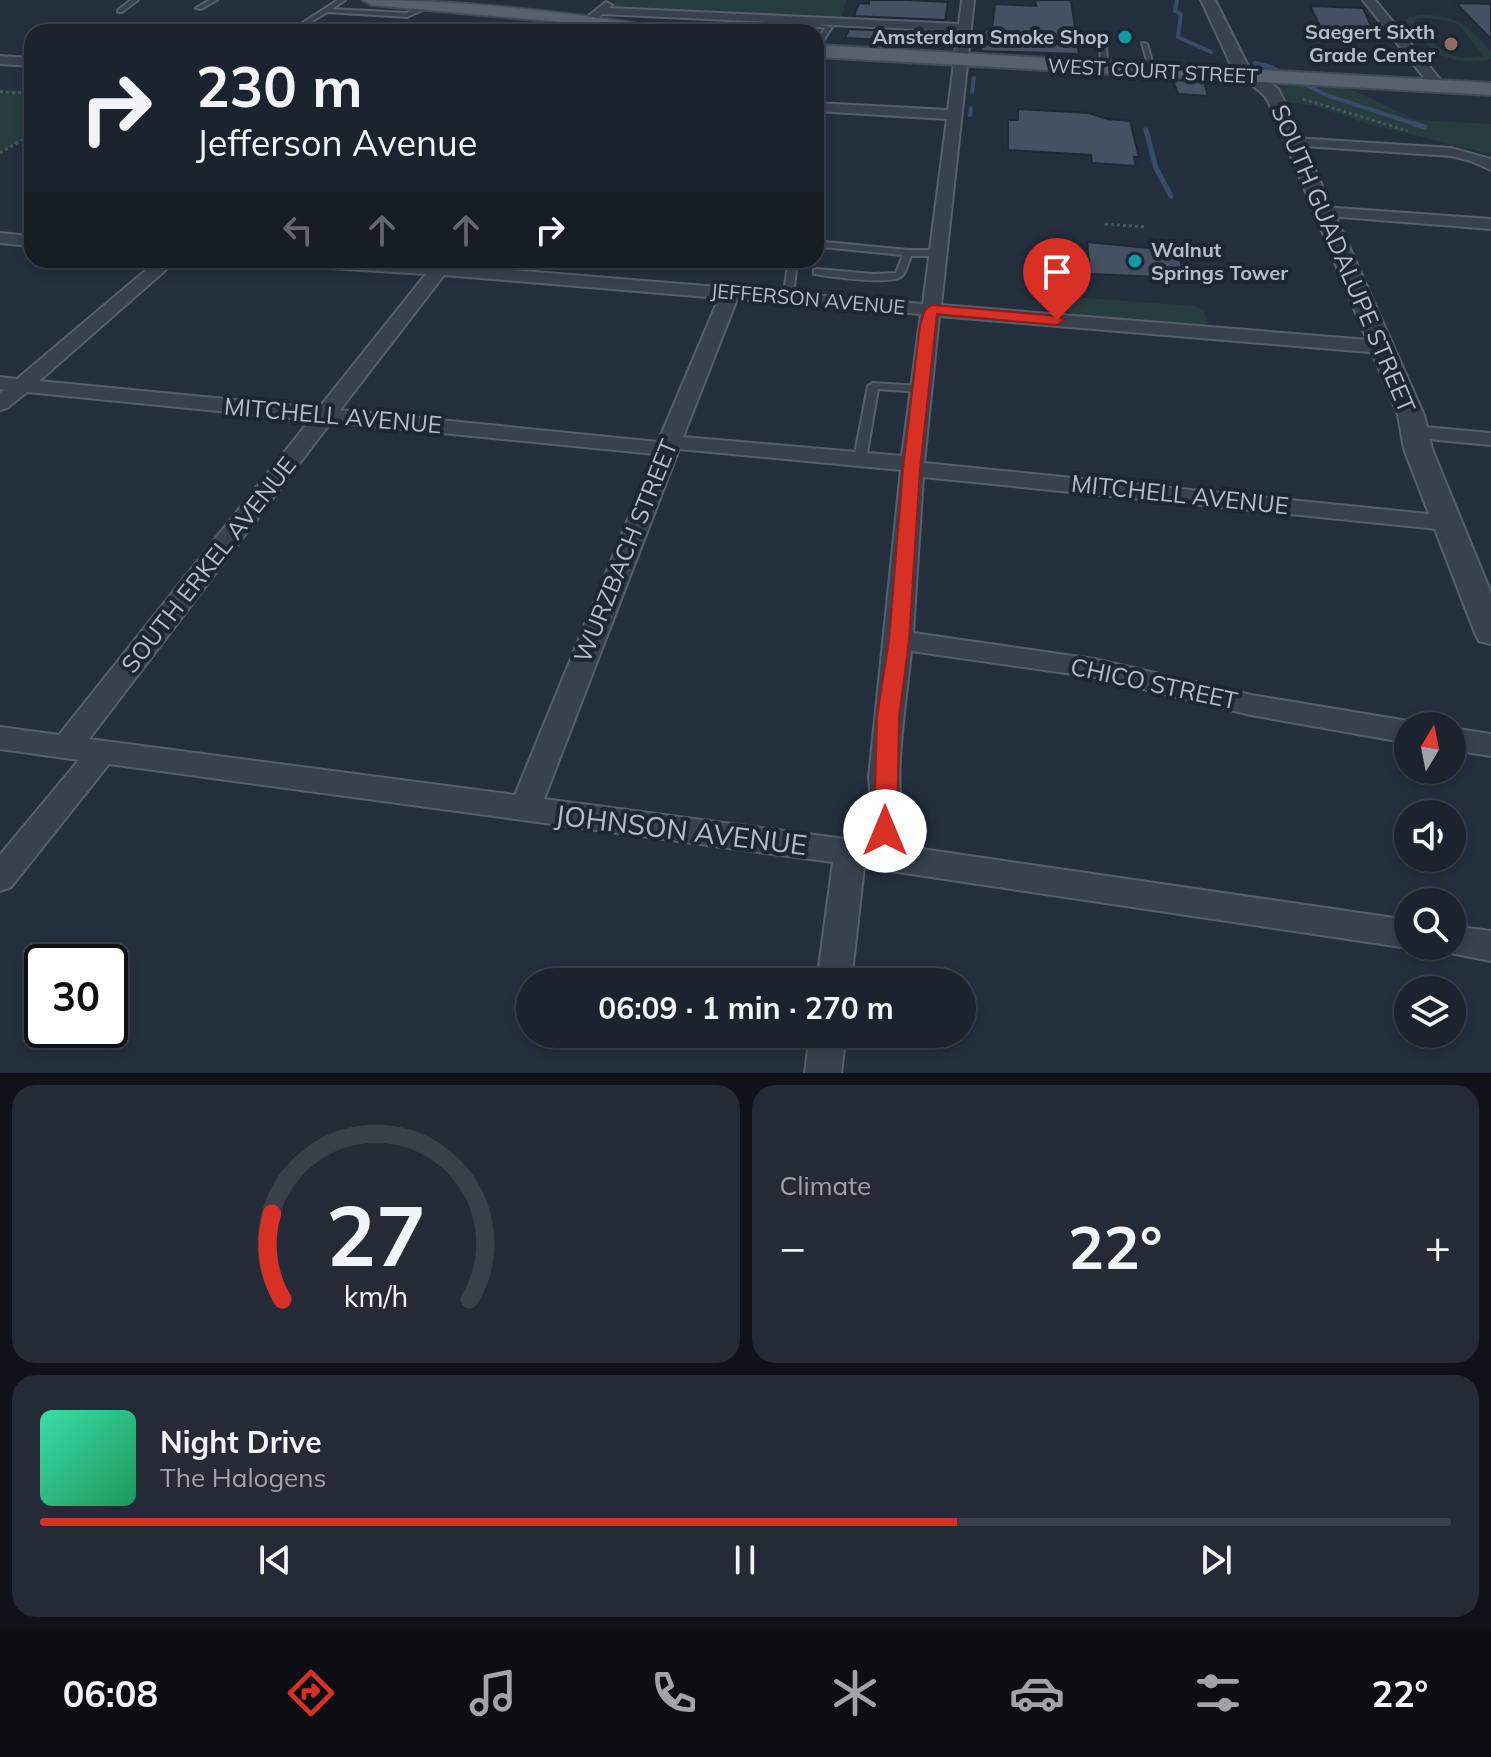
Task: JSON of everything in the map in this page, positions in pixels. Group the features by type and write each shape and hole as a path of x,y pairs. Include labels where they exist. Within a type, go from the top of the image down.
{"main road":[{"path":"372,0 461,4 590,24"},
{"name":"WEST COURT STREET","path":"824,51 961,61 1491,89"}],"street":[{"path":"590,24 610,0"},
{"path":"895,859 885,831 888,717 899,640 912,466 927,325 932,310 968,0"},
{"name":"SOUTH GUADALUPE STREET","path":"1208,0 1241,69 1272,93 1294,142 1411,415 1418,449 1486,605 1491,633"},
{"path":"1369,0 1438,86"},
{"path":"590,24 845,17 964,28"},
{"path":"0,60 24,62"},
{"path":"824,107 955,115"},
{"path":"1294,142 1451,152 1476,157 1491,165"},
{"path":"1323,212 1491,224"},
{"path":"0,238 24,240"},
{"path":"0,404 159,268"},
{"name":"JEFFERSON AVENUE","path":"427,268 1381,347"},
{"name":"SOUTH ERKEL AVENUE","path":"67,746 439,269"},
{"name":"WURZBACH STREET","path":"524,810 730,293"},
{"name":"MITCHELL AVENUE","path":"0,383 227,408 668,446 860,459 1448,523"},
{"path":"1414,432 1491,439"},
{"name":"CHICO STREET","path":"899,640 1094,668 1251,705 1394,730"},
{"name":"JOHNSON AVENUE","path":"0,738 850,852 1394,932"},
{"path":"1466,741 1491,745"},
{"path":"0,878 103,751"},
{"path":"836,968 850,852"},
{"path":"1466,943 1491,946"},
{"path":"823,1073 826,1048"}],"lane":[{"path":"120,11 135,0"},
{"path":"199,8 214,0"},
{"path":"303,24 342,0"},
{"path":"324,10 407,15 430,5"},
{"path":"1103,40 1104,68"},
{"path":"1144,44 1153,71"},
{"path":"825,245 939,253"},
{"path":"817,272 873,277 899,275 908,253"},
{"path":"788,298 792,268"},
{"path":"860,459 873,386 920,389"}],"path":[{"path":"0,92 24,93"},
{"path":"1294,98 1324,103 1418,134"},
{"path":"0,153 24,139"},
{"path":"1105,224 1146,227"}],"green space":[{"path":"616,0 846,0 841,20 621,9 612,6"},
{"path":"1422,15 1454,20 1491,51 1491,59 1464,61 1442,55 1414,32 1406,21 1409,17","holes":["1429,18 1457,23 1484,56 1452,55 1428,39 1414,23 1416,19"]},
{"path":"1248,76 1344,86 1416,120 1491,124 1491,154 1365,123 1315,106 1275,100"},
{"path":"0,89 24,90 24,139 0,153"},
{"path":"1066,299 1193,306 1204,310 1208,324 1200,327 1075,316 1066,310"}],"building":[{"path":"869,0 948,2 945,20 854,16 859,3 869,4"},
{"path":"1035,0 1071,0 1079,54 981,51 981,35 992,29 995,4 1036,6"},
{"path":"1456,3 1491,4 1491,39"},
{"path":"1310,6 1363,8 1378,41 1326,38"},
{"path":"849,29 942,33 942,37 935,37 933,47 903,45 904,41 845,38"},
{"path":"1173,80 1204,82 1208,96 1178,94"},
{"path":"1018,109 1089,113 1107,119 1130,121 1139,157 1134,157 1136,166 1092,163 1091,155 1008,150 1008,120 1018,120"},
{"name":"Walnut Springs Tower","path":"1087,242 1178,248 1184,278 1090,274"}],"waterway":[{"path":"1177,0 1175,11 1181,14 1178,37 1211,52"},
{"path":"1255,63 1271,67 1326,95 1421,126"},
{"path":"972,92 974,78"},
{"path":"970,115 971,108"},
{"path":"1415,124 1425,127"},
{"path":"1146,130 1156,168 1171,196"}],"place":[{"name":"Amsterdam Smoke Shop","path":"1125,37"},
{"name":"Saegert Sixth Grade Center","path":"1451,44"},
{"name":"Walnut Springs Tower","path":"1135,261"}],"route":[{"path":"885,831 888,717 899,640 927,325 932,310 1057,320"}]}
